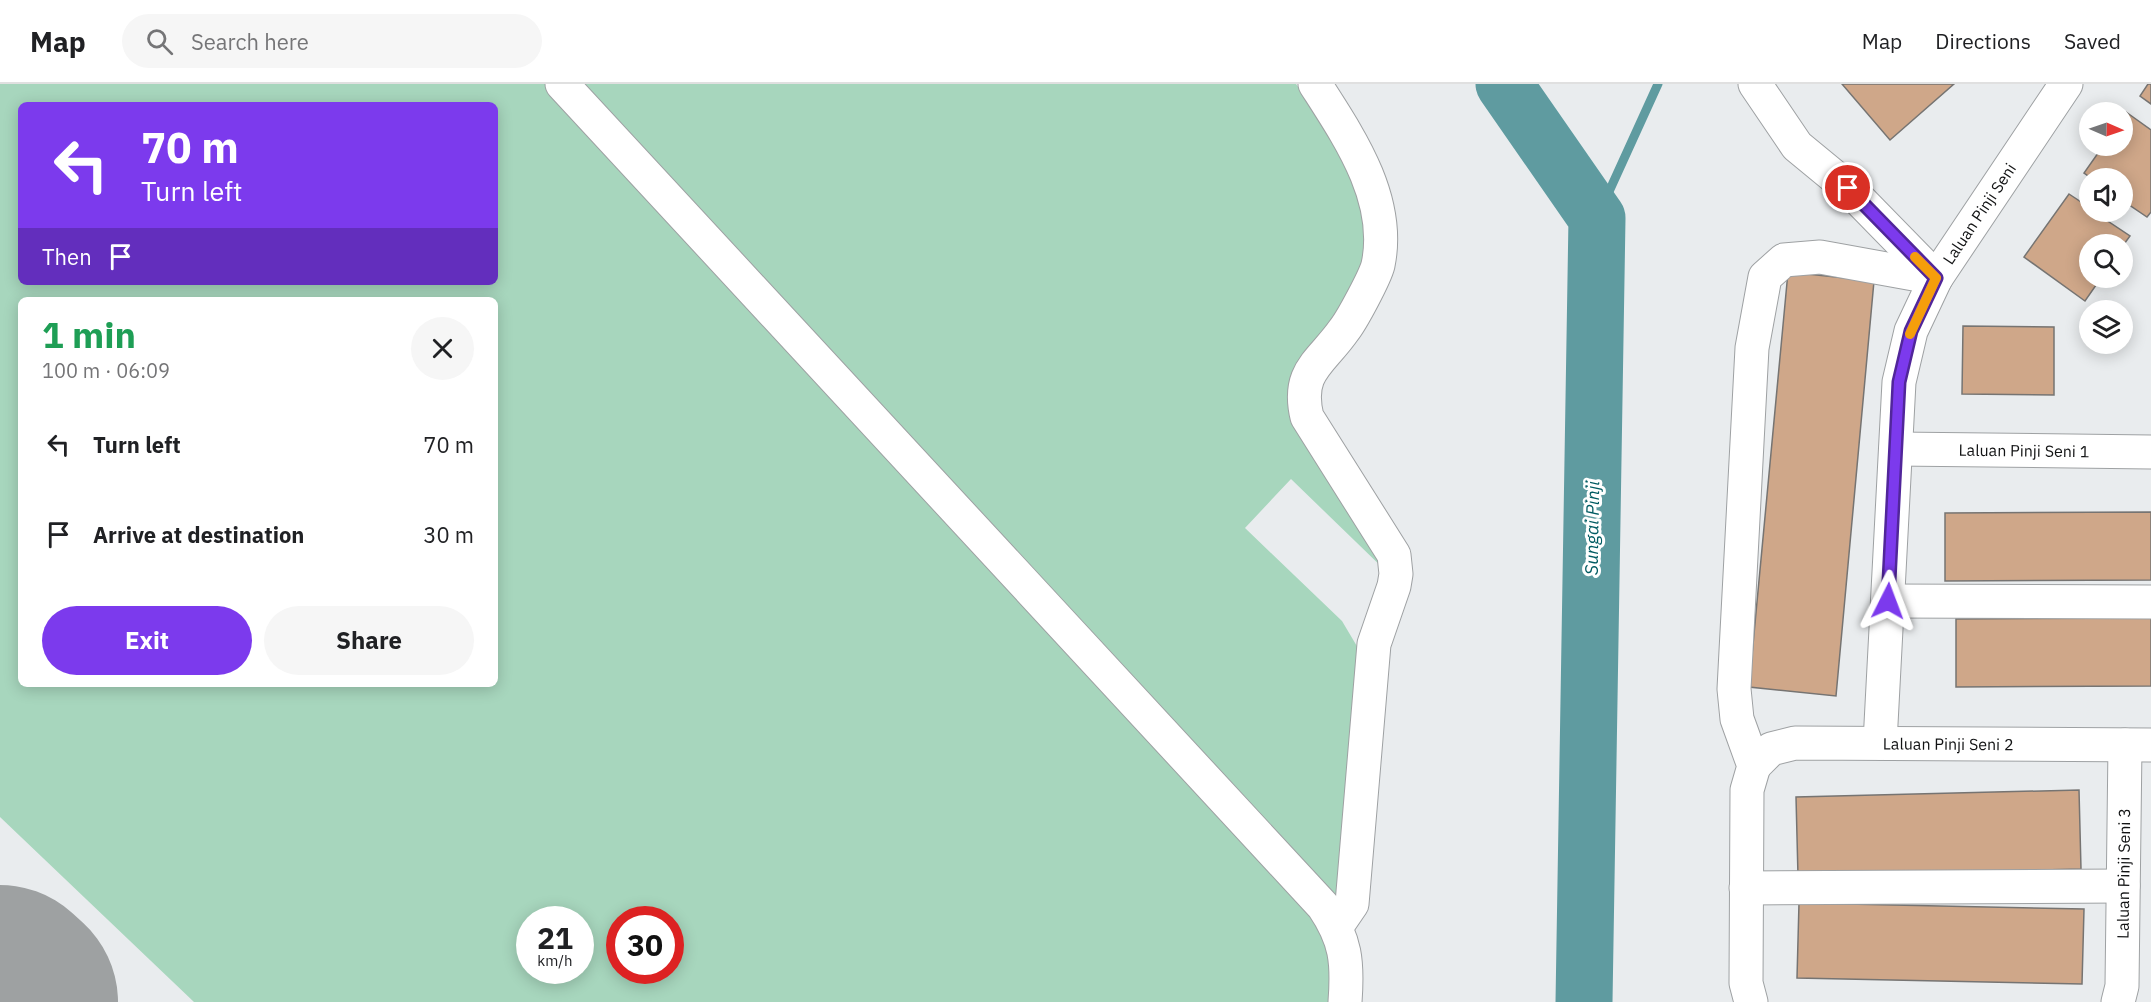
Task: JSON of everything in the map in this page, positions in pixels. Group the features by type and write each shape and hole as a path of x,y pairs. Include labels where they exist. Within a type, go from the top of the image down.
{"street":[{"path":"562,84 1315,897 1337,926 1345,948 1347,974 1345,1002"},
{"path":"1316,84 1357,150 1380,216 1378,266 1344,330 1323,353 1306,377 1303,397 1307,417 1394,555 1396,574 1374,644 1353,904 1337,926"},
{"path":"1755,84 1797,146 1848,188 1936,278"},
{"name":"Laluan Pinji Seni","path":"1880,743 1899,382 1911,331 1936,278 2052,90"},
{"path":"1751,1002 1746,983 1747,790 1754,766 1737,719 1734,689 1752,348 1765,277 1784,260 1820,257 1936,278"},
{"name":"Laluan Pinji Seni 1","path":"1896,449 2151,453"},
{"path":"1888,601 2151,602"},
{"name":"Laluan Pinji Seni 2","path":"1754,766 1771,749 1795,742 2138,745"},
{"name":"Laluan Pinji Seni 3","path":"2118,1002 2122,986 2123,886 2138,745"},
{"path":"1746,888 2123,886"}],"green space":[{"path":"0,84 553,84 1309,906 1332,948 1340,1002 194,1002 0,817"},
{"path":"573,84 1296,84 1349,154 1371,218 1371,266 1300,375 1388,573 1291,479 1245,528 1342,621 1361,653 1336,901"}],"building":[{"path":"1842,84 1954,84 1890,140"},
{"path":"2148,84 2151,84 2151,104 2140,96"},
{"path":"2133,117 2151,130 2151,212 2147,217 2133,207 2133,168 2088,168 2096,156 2133,156"},
{"path":"2069,194 2079,201 2079,222 2109,222 2127,234 2079,234 2079,288 2094,288 2086,300 2024,257"},
{"path":"1788,272 1874,281 1836,696 1749,687"},
{"path":"1963,326 2054,327 2054,395 1962,394"},
{"path":"2151,512 2151,580 1945,581 1945,513"},
{"path":"2151,618 2151,686 1956,687 1956,619"},
{"path":"2079,790 2081,869 1798,876 1796,797"},
{"path":"1799,903 2084,909 2082,984 1797,978"}],"waterway":[{"name":"Sungai Pinji","path":"1504,84 1597,218 1584,1002"},
{"path":"1597,218 1658,84"}],"runway":[{"path":"0,992 11,1002"}],"slow traffic":[{"path":"1910,334 1936,278 1915,257"}],"route":[{"path":"1848,188 1936,278 1911,331 1899,382 1888,601"}]}
